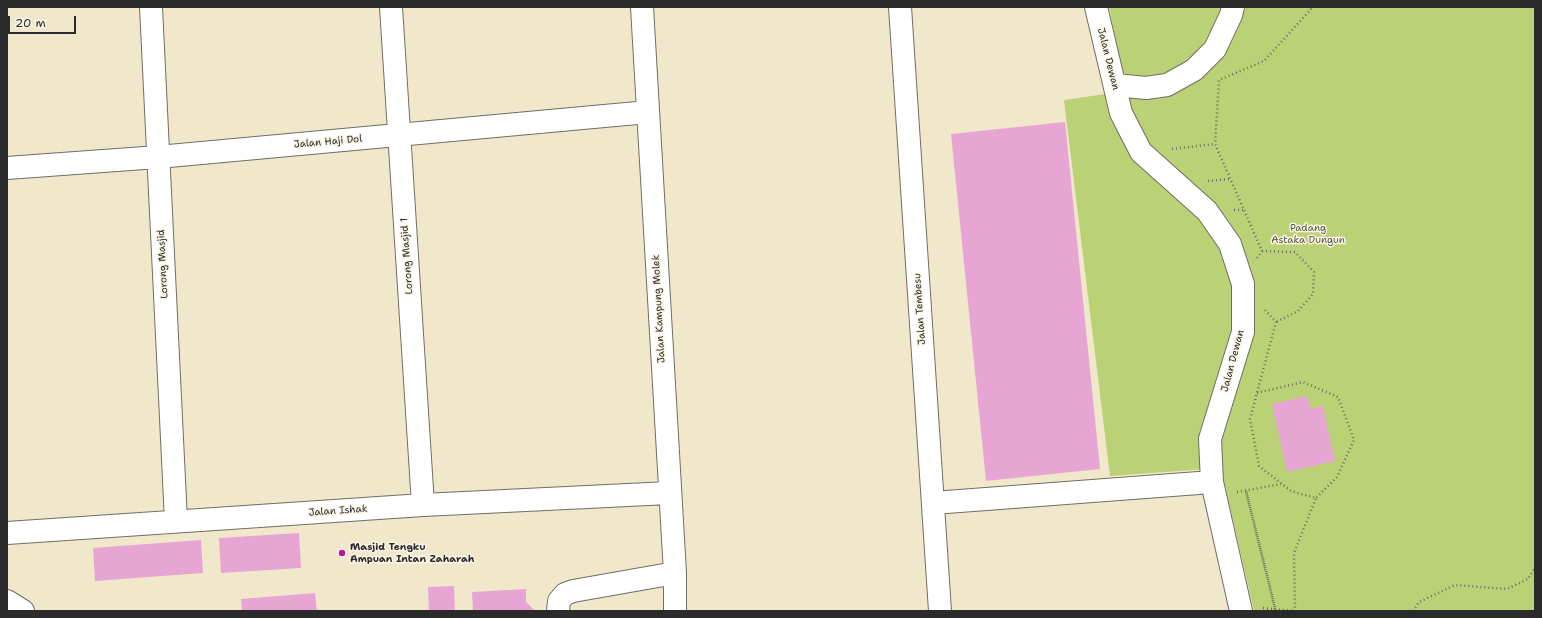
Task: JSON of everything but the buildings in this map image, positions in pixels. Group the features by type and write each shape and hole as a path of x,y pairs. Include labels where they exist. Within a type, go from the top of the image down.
{"street":[{"name":"Lorong Masjid","path":"151,7 176,521"},
{"name":"Lorong Masjid 1","path":"391,7 423,505"},
{"name":"Jalan Kampung Molek","path":"642,7 669,494 675,573 675,611"},
{"name":"Jalan Tembesu","path":"900,7 940,611"},
{"path":"1115,85 1146,88 1167,85 1194,70 1214,49 1231,15 1233,7"},
{"name":"Jalan Dewan","path":"1100,8 1121,113 1141,152 1207,211 1230,244 1243,284 1243,332 1210,439 1214,489 1241,609"},
{"name":"Jalan Haji Dol","path":"7,168 158,157 648,112"},
{"path":"933,503 1214,489"},
{"name":"Jalan Ishak","path":"7,533 423,505 669,494"},
{"path":"558,611 559,600 565,594 572,591 675,573"},
{"path":"7,601 23,611"}],"path":[{"path":"1264,61 1313,7"},
{"path":"1141,152 1215,144"},
{"path":"1262,251 1295,252 1314,272 1314,294 1298,311 1276,322"},
{"path":"1257,393 1303,382 1338,397 1354,440 1337,477 1316,498"},
{"path":"1214,489 1246,490 1282,484"},
{"path":"1246,490 1275,610"},
{"path":"1413,611 1419,602 1455,585 1507,589 1528,578 1535,568"},
{"path":"1241,609 1294,611"}],"green space":[{"name":"Padang Astaka Dungun","path":"1109,7 1535,7 1535,611 1254,611 1221,468 1110,476 1064,100 1126,91"}],"place":[{"name":"Masjid Tengku Ampuan Intan Zaharah","path":"342,553"}]}
